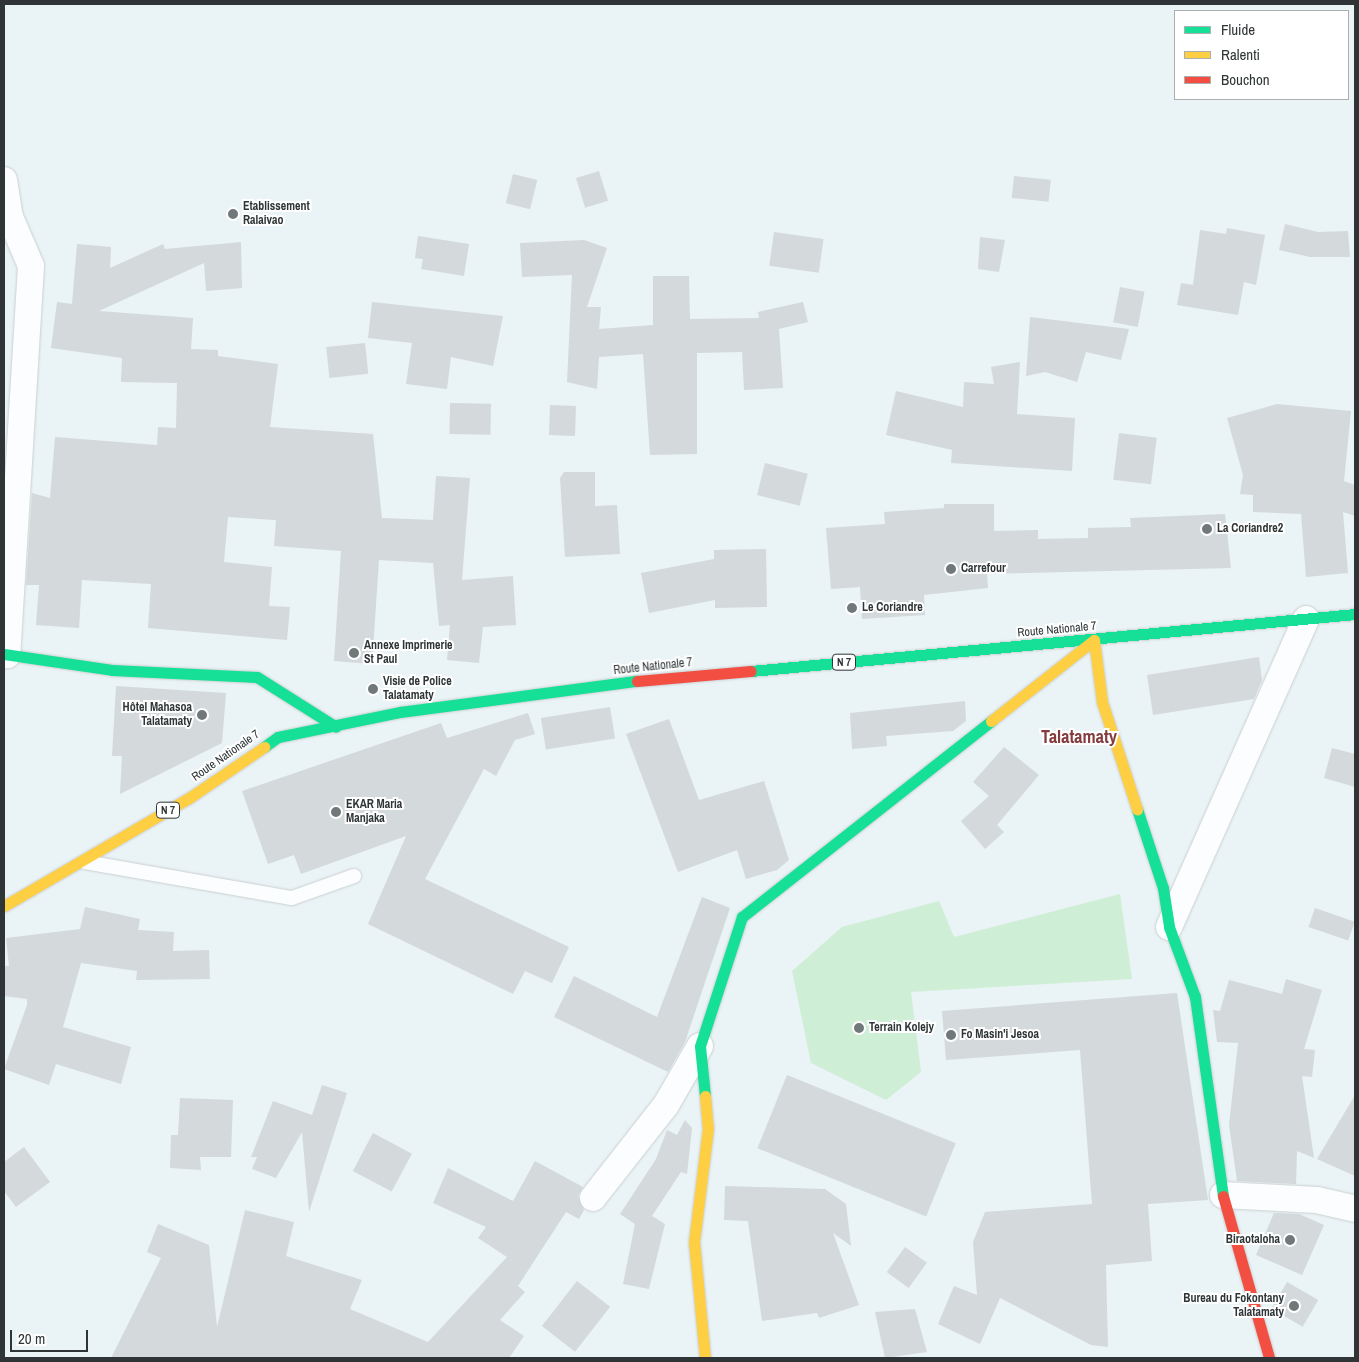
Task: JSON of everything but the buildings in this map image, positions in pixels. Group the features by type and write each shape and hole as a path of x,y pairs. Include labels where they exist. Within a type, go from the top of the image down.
{"street":[{"path":"4,180 10,217 31,266 5,654 112,670 257,677 336,727"},
{"name":"Route Nationale 7","path":"4,906 189,798 278,737 336,727 400,712 639,681 1094,640 1355,614"},
{"path":"1169,927 1306,619"},
{"path":"1094,640 1102,702 1163,888 1169,927 1195,997 1223,1195 1269,1358"},
{"path":"594,1198 666,1105 700,1046 742,917 1094,640"},
{"path":"700,1046 708,1128 694,1242 705,1358"},
{"path":"1223,1195 1317,1200 1355,1209"}],"lane":[{"path":"79,861 292,898 354,876"}],"green space":[{"name":"Terrain Kolejy","path":"1120,894 1132,979 911,992 921,1072 886,1100 811,1063 792,971 842,927 939,901 954,937"}],"traffic: fast":[{"path":"751,671 1355,614"},
{"path":"4,654 112,670 257,677 336,727"},
{"path":"264,747 278,737 400,712 637,681"},
{"path":"705,1096 700,1046 742,917 991,721"},
{"path":"1137,809 1163,888 1169,927 1195,997 1223,1196"}],"traffic: slow":[{"path":"1094,640 1102,702 1137,809"},
{"path":"991,721 1094,640"},
{"path":"4,906 189,798 264,747"},
{"path":"705,1096 708,1128 694,1242 705,1358"}],"traffic: jam":[{"path":"637,681 751,671"},
{"path":"1223,1196 1269,1358"}],"place":[{"name":"Etablissement Ralaivao","path":"233,214"},
{"name":"La Coriandre2","path":"1207,529"},
{"name":"Carrefour","path":"951,569"},
{"name":"Le Coriandre","path":"852,608"},
{"name":"Annexe Imprimerie St Paul","path":"354,653"},
{"name":"Visie de Police Talatamaty","path":"373,689"},
{"name":"Hôtel Mahasoa Talatamaty","path":"202,715"},
{"name":"EKAR Maria Manjaka","path":"336,812"},
{"name":"Terrain Kolejy","path":"859,1028"},
{"name":"Fo Masin'i Jesoa","path":"951,1035"},
{"name":"Biraotaloha","path":"1290,1240"},
{"name":"Bureau du Fokontany Talatamaty","path":"1294,1306"}],"district":[{"name":"Talatamaty","path":"1079,737"}]}
